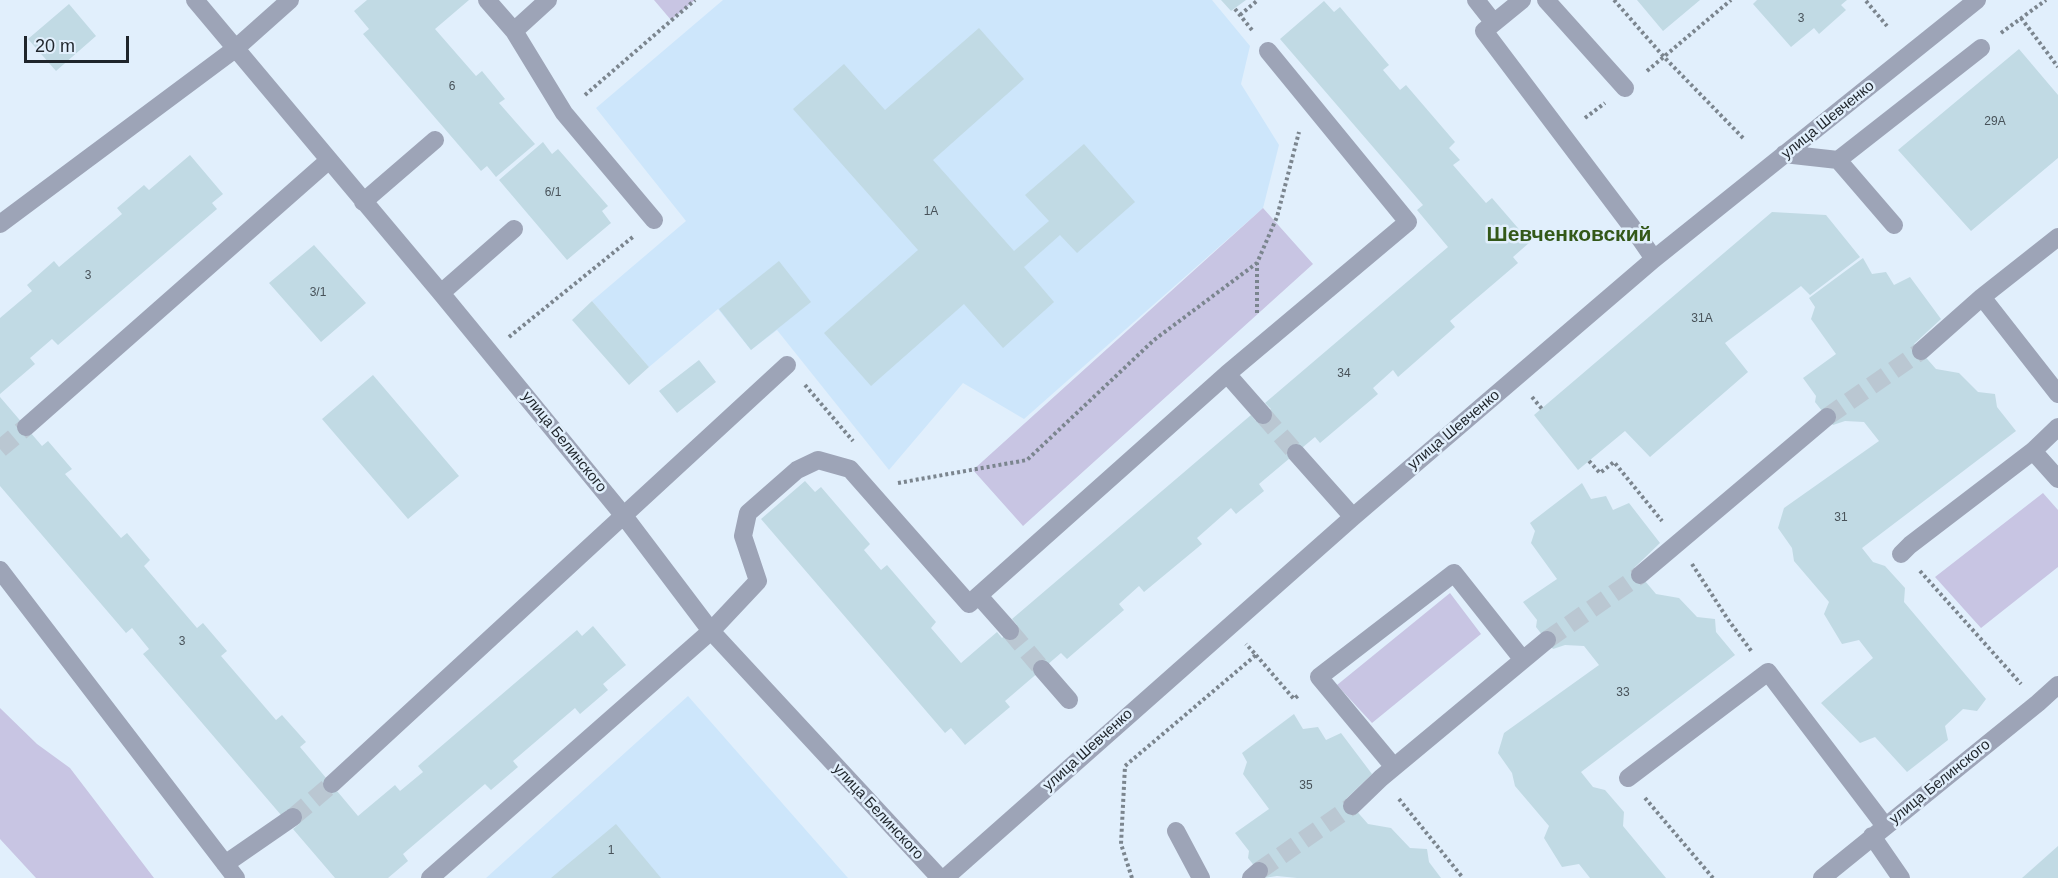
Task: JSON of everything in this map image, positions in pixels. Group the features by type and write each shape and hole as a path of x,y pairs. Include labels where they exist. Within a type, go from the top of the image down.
{"street":[{"name":"улица Белинского","path":"195,0 441,293 624,516 711,631 940,878"},
{"path":"0,224 235,49 290,0"},
{"path":"487,0 514,31 564,113 654,220"},
{"path":"514,31 548,0"},
{"path":"1476,0 1494,23"},
{"path":"1522,0 1484,31 1654,259"},
{"path":"1546,0 1625,88"},
{"name":"улица Шевченко","path":"945,878 1353,517 1654,259 1977,0"},
{"path":"1838,160 1981,48"},
{"path":"430,878 711,631 758,581 743,536 748,513 797,470 818,460 850,468 969,604 1227,374 1408,222 1268,51"},
{"path":"363,202 435,140"},
{"path":"1784,154 1838,160 1894,225"},
{"path":"26,427 328,161"},
{"path":"441,293 514,229"},
{"path":"1921,351 1982,297 2058,237"},
{"path":"1982,297 2058,394"},
{"path":"332,784 788,365"},
{"path":"1227,374 1263,415"},
{"path":"1640,575 1827,417"},
{"path":"1901,554 2033,451 2058,426"},
{"path":"2033,451 2058,478"},
{"path":"1296,453 1353,517"},
{"path":"0,570 230,871 293,817"},
{"path":"1388,773 1319,677 1454,573 1523,660"},
{"path":"979,596 1010,631"},
{"path":"1352,806 1547,640"},
{"path":"1042,669 1069,700"},
{"path":"1628,778 1768,672 1879,831 1901,878"},
{"name":"улица Белинского","path":"1822,878 2058,685"},
{"path":"1176,831 1201,878"}],"path":[{"path":"564,113 695,0"},
{"path":"1235,9 1240,15 1258,0"},
{"path":"1614,0 1664,57 1743,139"},
{"path":"1562,135 1664,57 1731,0"},
{"path":"1999,34 2046,0"},
{"path":"1866,1 1887,26"},
{"path":"2021,18 2058,67"},
{"path":"1257,349 1257,263 1277,217 1308,100"},
{"path":"490,353 654,220"},
{"path":"868,489 1027,460 1154,340 1257,263"},
{"path":"825,406 849,436"},
{"path":"1589,461 1600,473 1614,462 1638,489"},
{"path":"1929,579 2038,703"},
{"path":"1729,621 1768,672"},
{"path":"1230,625 1294,699"},
{"path":"1132,878 1121,844 1125,766 1256,655"},
{"path":"1388,773 1463,878"},
{"path":"1628,778 1713,878"}],"shaded area":[{"path":"654,0 695,0 671,20"},
{"path":"723,0 1212,0 1250,46 1241,84 1279,145 1263,208 1024,419 963,383 889,470 777,330 751,350 718,309 649,367 592,301 686,221 596,108"},
{"path":"1263,208 1313,264 1023,526 973,470"},
{"path":"2043,493 2058,510 2058,567 1981,628 1935,577"},
{"path":"1450,593 1481,634 1372,723 1337,685"},
{"path":"688,696 848,878 486,878"},
{"path":"0,708 37,744 70,768 154,878 36,878 0,839"}],"building":[{"path":"367,0 469,0 435,29 476,76 482,71 505,99 499,103 535,144 496,177 487,166 481,171 363,34 369,29 354,11"},
{"path":"1221,0 1246,0 1231,11"},
{"path":"1637,0 1700,0 1663,31"},
{"path":"1757,0 1847,0 1841,5 1846,10 1819,34 1814,28 1791,47 1753,4"},
{"path":"1324,1 1334,12 1340,7 1389,65 1383,70 1400,90 1406,85 1455,142 1449,148 1460,160 1453,165 1486,203 1492,198 1530,242 1513,257 1518,263 1450,321 1455,327 1398,377 1393,370 1373,388 1378,394 1320,443 1315,437 1259,484 1264,491 1236,514 1231,508 1197,538 1202,544 1144,592 1139,586 1119,604 1124,610 1067,659 1061,653 1005,701 1010,707 965,745 951,728 945,733 761,519 805,481 815,492 821,487 870,544 864,550 881,570 887,565 936,622 931,628 961,663 997,632 1002,638 1017,625 1012,619 1251,415 1256,421 1271,409 1265,403 1448,247 1417,210 1423,205 1280,39"},
{"path":"69,4 96,36 56,71 28,39"},
{"path":"979,28 1024,79 933,160 1014,251 1049,221 1025,195 1084,144 1135,202 1077,253 1060,235 1024,267 1054,302 1003,348 964,304 871,386 824,333 918,250 793,109 844,64 885,110"},
{"path":"2019,49 2058,95 2058,158 1971,231 1898,150"},
{"path":"543,142 552,154 558,149 608,206 602,211 611,223 567,260 499,180"},
{"path":"190,155 223,194 212,203 217,209 58,345 52,339 30,358 35,364 0,394 0,318 32,291 27,285 54,261 59,267 122,214 117,208 144,185 149,190"},
{"path":"1772,212 1826,215 1860,257 1810,295 1801,286 1725,343 1748,372 1650,457 1625,431 1578,470 1534,415"},
{"path":"314,245 366,303 321,342 269,283"},
{"path":"1863,258 1872,274 1886,272 1894,285 1910,277 1941,319 1914,344 1936,369 1959,373 1978,392 1995,394 1997,407 2016,431 1862,548 1873,562 1885,566 1905,588 1904,602 1986,699 1977,711 1963,709 1945,726 1948,740 1907,772 1875,737 1860,743 1821,703 1873,658 1859,640 1842,644 1824,614 1829,602 1794,561 1792,548 1778,528 1784,508 1879,441 1864,422 1845,421 1833,425 1815,402 1816,396 1803,378 1836,354 1811,319 1815,307 1809,298"},
{"path":"779,261 811,302 751,350 719,309"},
{"path":"592,301 649,367 629,385 572,320"},
{"path":"699,360 716,382 677,413 659,391"},
{"path":"373,375 459,476 408,519 322,419"},
{"path":"0,397 42,446 48,441 72,469 65,474 121,538 127,533 150,560 144,566 197,628 203,623 227,651 221,656 276,720 282,715 306,742 300,747 358,816 395,785 400,791 423,772 418,766 577,630 582,636 593,626 626,665 603,684 608,690 580,714 575,708 513,761 518,767 491,790 485,784 403,854 408,861 388,878 335,878 293,829 299,824 287,810 281,815 143,654 149,649 132,628 126,633 0,486"},
{"path":"1582,483 1591,499 1606,496 1613,510 1629,503 1660,543 1634,568 1656,594 1679,598 1697,617 1715,619 1716,632 1735,655 1581,772 1593,787 1605,790 1624,812 1623,826 1666,878 1590,878 1579,864 1562,867 1544,838 1549,826 1515,786 1512,773 1498,753 1504,733 1599,665 1584,646 1565,645 1553,649 1536,627 1537,620 1523,602 1557,579 1531,543 1535,531 1530,523"},
{"path":"1294,714 1303,729 1318,727 1326,740 1341,733 1372,774 1346,799 1368,824 1391,828 1410,848 1427,849 1429,862 1441,878 1277,876 1264,878 1248,858 1249,851 1235,833 1269,809 1243,774 1247,762 1242,753"},
{"path":"616,824 661,878 551,878"},
{"path":"2058,846 2058,878 2022,878"}],"tunnel":[{"path":"1827,417 1921,351"},
{"path":"1263,415 1296,453"},
{"path":"0,449 26,427"},
{"path":"1547,640 1640,575"},
{"path":"1010,631 1042,669"},
{"path":"293,817 332,784"},
{"path":"1259,871 1352,806"}],"district":[{"name":"Шевченковский","path":"1569,235"}]}
